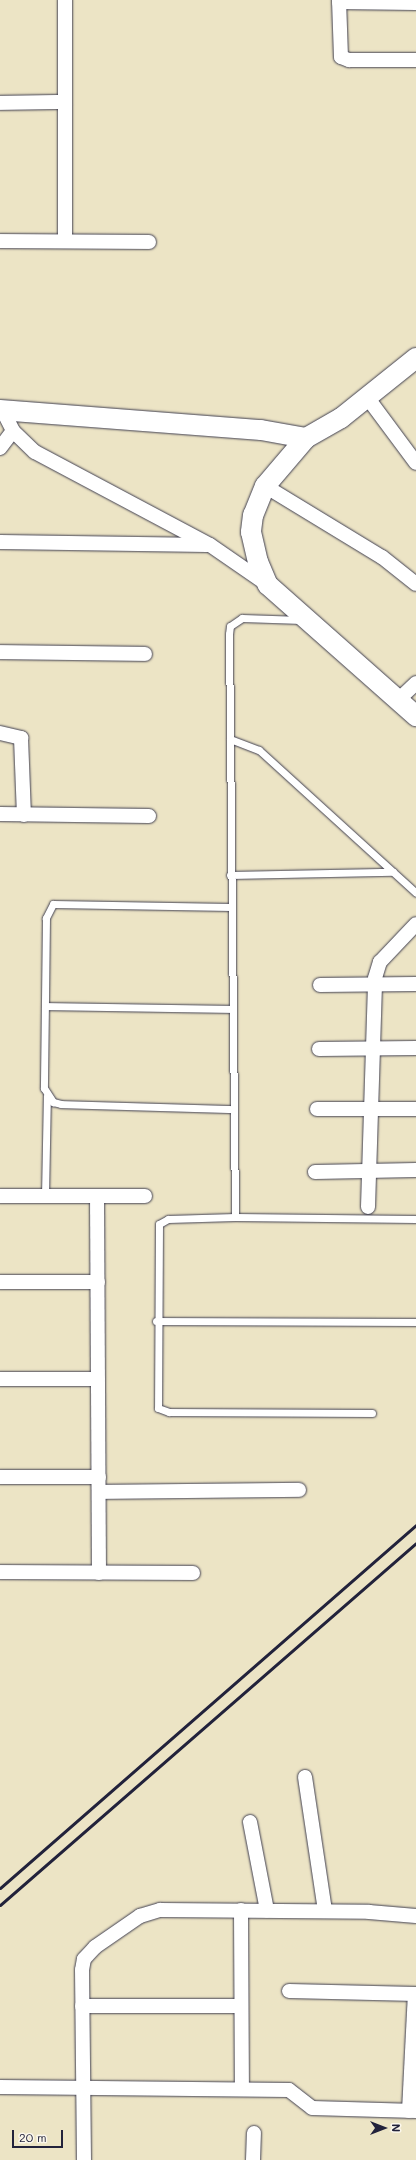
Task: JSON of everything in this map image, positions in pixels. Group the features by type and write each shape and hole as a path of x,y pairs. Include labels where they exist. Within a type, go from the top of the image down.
{"street":[{"path":"65,0 65,241"},
{"path":"416,3 339,1 340,57 349,60 416,60"},
{"path":"0,103 65,102"},
{"path":"0,241 148,242"},
{"path":"268,585 258,562 251,532 253,515 265,486 306,438 341,418 416,358"},
{"path":"367,398 416,463"},
{"path":"2,410 193,424 306,438"},
{"path":"2,410 13,431 35,452 210,545 268,585 416,716"},
{"path":"0,448 13,431"},
{"path":"265,486 382,557 416,584"},
{"path":"0,542 210,545"},
{"path":"0,652 146,654"},
{"path":"398,700 416,683"},
{"path":"0,733 21,738 24,815"},
{"path":"0,814 148,816"},
{"path":"368,1207 374,984 380,962 416,924"},
{"path":"320,985 416,984"},
{"path":"319,1049 416,1048"},
{"path":"318,1109 416,1109"},
{"path":"315,1172 416,1170"},
{"path":"0,1196 145,1196"},
{"path":"97,1196 99,1573"},
{"path":"0,1282 98,1282"},
{"path":"0,1379 98,1379"},
{"path":"0,1477 99,1477"},
{"path":"99,1492 299,1490"},
{"path":"0,1572 193,1573"},
{"path":"305,1777 324,1911"},
{"path":"250,1822 267,1910"},
{"path":"84,2160 82,2006 84,1960 95,1947 140,1916 160,1910 324,1911 416,1916"},
{"path":"241,1910 242,2089"},
{"path":"0,2087 83,2086 293,2091 312,2108 413,2111 416,1994 289,1991"},
{"path":"82,2006 241,2006"},
{"path":"253,2160 254,2133"}],"lane":[{"path":"235,1217 230,875 230,626 242,618 308,620"},
{"path":"230,739 259,750 416,893"},
{"path":"230,875 393,872"},
{"path":"45,1196 47,1096 44,1088 46,918 53,904 231,906"},
{"path":"45,1006 232,1009"},
{"path":"47,1096 61,1104 233,1109"},
{"path":"372,1413 162,1411 156,1401 156,1321 159,1224 168,1219 235,1217 416,1219"},
{"path":"156,1321 416,1322"}],"railway":[{"path":"0,1888 416,1525"},
{"path":"0,1905 416,1543"}]}
